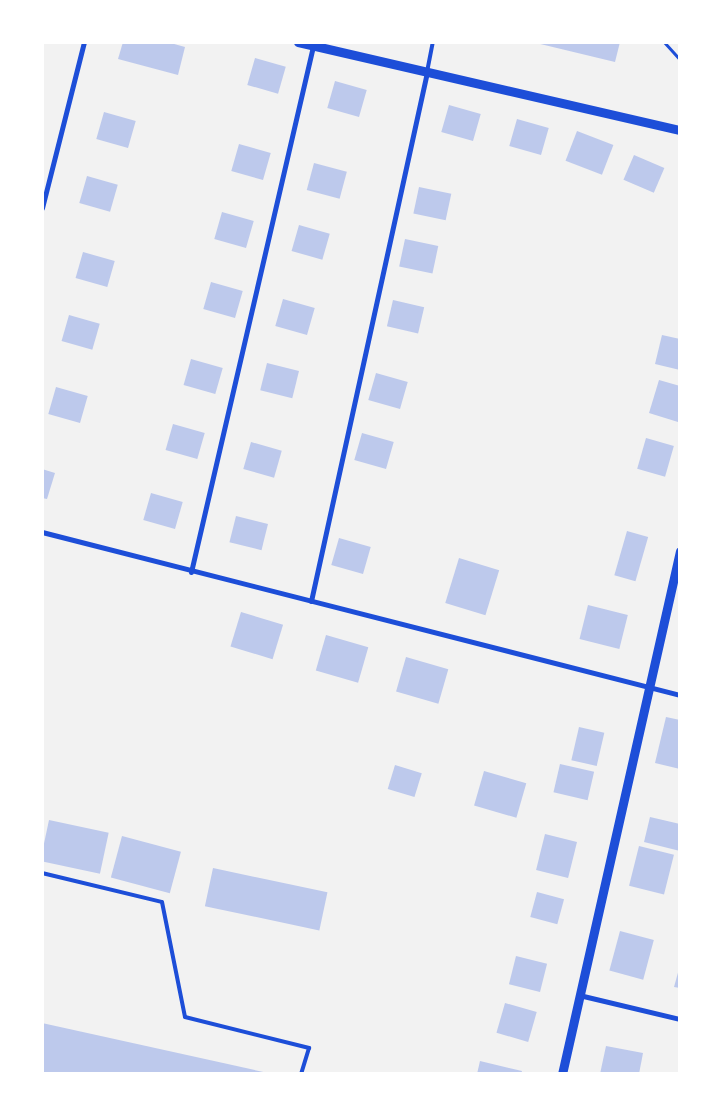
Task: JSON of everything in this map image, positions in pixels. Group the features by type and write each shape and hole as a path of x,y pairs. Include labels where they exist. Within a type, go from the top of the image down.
{"street":[{"path":"42,208 84,42"},
{"path":"298,42 680,130"},
{"path":"191,572 313,46"},
{"path":"311,600 427,72"},
{"path":"42,532 191,572 311,600 680,695"},
{"path":"562,1074 647,687 680,551"},
{"path":"579,995 680,1019"}],"lane":[{"path":"427,72 433,42"},
{"path":"42,873 162,902 185,1017 309,1048 302,1074"}],"path":[{"path":"664,42 680,60"}],"building":[{"path":"123,42 167,42 185,47 178,75 118,59"},
{"path":"532,42 620,42 615,62"},
{"path":"255,58 286,67 278,94 247,85"},
{"path":"335,81 367,90 359,117 327,108"},
{"path":"449,105 481,114 473,141 441,132"},
{"path":"104,112 136,121 128,148 96,139"},
{"path":"517,119 549,128 541,155 509,146"},
{"path":"577,131 613,145 602,175 566,161"},
{"path":"239,144 271,153 263,180 231,171"},
{"path":"634,155 664,168 654,193 623,180"},
{"path":"314,163 347,172 340,199 307,190"},
{"path":"87,176 118,185 110,212 79,203"},
{"path":"419,187 451,194 446,220 413,213"},
{"path":"222,212 254,221 246,248 214,239"},
{"path":"299,225 330,234 322,260 292,251"},
{"path":"405,239 438,246 432,273 399,266"},
{"path":"83,252 115,261 107,287 76,278"},
{"path":"211,282 243,291 235,318 203,309"},
{"path":"283,299 315,308 307,335 275,326"},
{"path":"393,300 424,307 418,334 387,326"},
{"path":"69,315 100,324 92,350 62,341"},
{"path":"662,335 680,339 680,370 655,364"},
{"path":"191,359 223,368 215,394 184,385"},
{"path":"267,363 299,371 292,398 260,390"},
{"path":"376,373 408,382 400,409 368,400"},
{"path":"659,380 680,386 678,422 649,413"},
{"path":"56,387 88,396 80,423 48,414"},
{"path":"173,424 205,433 197,459 166,450"},
{"path":"362,433 394,442 386,469 354,460"},
{"path":"646,438 674,446 665,477 637,469"},
{"path":"251,442 282,451 274,478 243,469"},
{"path":"42,469 55,473 47,499 42,498"},
{"path":"151,493 183,502 175,529 143,520"},
{"path":"236,516 268,524 261,550 229,542"},
{"path":"627,531 648,537 635,581 614,575"},
{"path":"339,538 371,547 363,574 331,565"},
{"path":"459,558 499,570 485,615 445,603"},
{"path":"588,605 628,615 619,649 580,639"},
{"path":"241,612 283,625 273,659 230,646"},
{"path":"326,635 368,647 358,683 316,671"},
{"path":"406,657 448,669 438,704 396,692"},
{"path":"666,717 680,720 680,769 655,763"},
{"path":"579,727 604,733 597,766 571,760"},
{"path":"560,764 594,772 588,800 553,792"},
{"path":"395,765 422,773 414,797 388,789"},
{"path":"484,771 526,783 516,818 474,806"},
{"path":"650,817 680,824 680,851 644,842"},
{"path":"49,820 109,833 100,874 42,861"},
{"path":"545,834 577,842 568,878 536,870"},
{"path":"122,836 181,852 170,893 111,878"},
{"path":"639,846 674,855 664,894 629,886"},
{"path":"213,868 327,892 319,930 205,906"},
{"path":"537,892 564,899 557,924 530,917"},
{"path":"620,931 654,940 643,980 609,971"},
{"path":"516,956 547,964 540,992 509,984"},
{"path":"680,969 680,988 674,987"},
{"path":"505,1003 537,1012 528,1042 496,1033"},
{"path":"42,1023 268,1073 268,1074 42,1074"},
{"path":"606,1046 643,1053 639,1074 600,1074"},
{"path":"480,1061 522,1071 521,1074 477,1074"}]}
